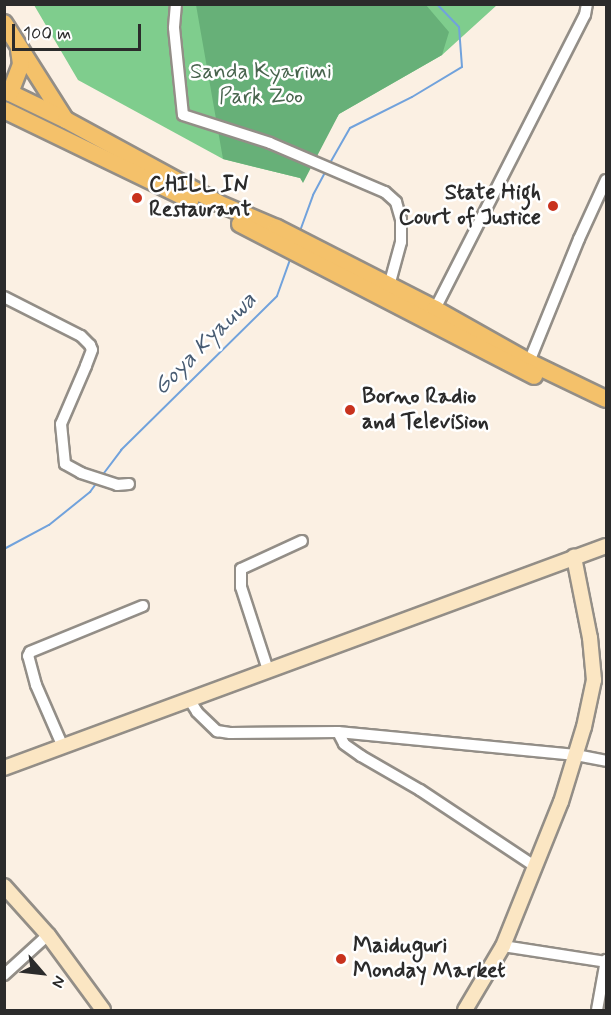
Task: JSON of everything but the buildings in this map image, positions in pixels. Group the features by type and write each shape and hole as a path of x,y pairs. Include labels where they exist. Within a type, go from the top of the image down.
{"main road":[{"path":"4,23 66,120"},
{"path":"19,49 21,64 8,91 351,274 451,335 606,411"},
{"path":"4,110 274,233"},
{"path":"351,274 388,286 435,309 529,362 606,399"},
{"path":"4,768 606,546"},
{"path":"465,1011 503,946 536,867 561,802 576,754 594,680 590,638 574,557"},
{"path":"4,886 48,935 103,1011"}],"street":[{"path":"176,4 174,28 183,115 270,143 385,192 396,202 401,219 401,242 388,286"},
{"path":"435,309 585,15 587,4"},
{"path":"529,362 579,239 606,180"},
{"path":"4,297 81,336 90,345 92,350 61,424 65,464 81,473 117,485 129,484"},
{"path":"268,670 241,587 241,569 302,542"},
{"path":"63,747 36,685 28,656 30,652 143,606"},
{"path":"189,699 197,712 217,731 338,732 576,754 606,761"},
{"path":"338,732 344,744 361,756 420,790 536,867"},
{"path":"4,975 48,935"},
{"path":"503,946 606,961 597,1011"}],"green space":[{"name":"Sanda Kyarimi Park Zoo","path":"34,5 497,5 442,55 339,114 300,178 223,159 78,80"},
{"name":"Sanda Kyarimi Park Zoo","path":"196,5 426,5 449,32 442,55 339,114 303,183 300,178 223,159"}],"waterway":[{"name":"Goya Kyauwa","path":"330,163 350,128 412,97 462,67 459,27 437,4"},
{"name":"Goya Kyauwa","path":"300,231 313,195 326,171"},
{"name":"Goya Kyauwa","path":"101,477 121,450 277,296 291,257"},
{"name":"Goya Kyauwa","path":"4,549 49,525 90,492 98,481"}],"place":[{"name":"CHILL IN Restaurant","path":"137,198"},
{"name":"State High Court of Justice","path":"553,206"},
{"name":"Borno Radio and Television","path":"350,410"},
{"name":"Maiduguri Monday Market","path":"341,959"}]}
